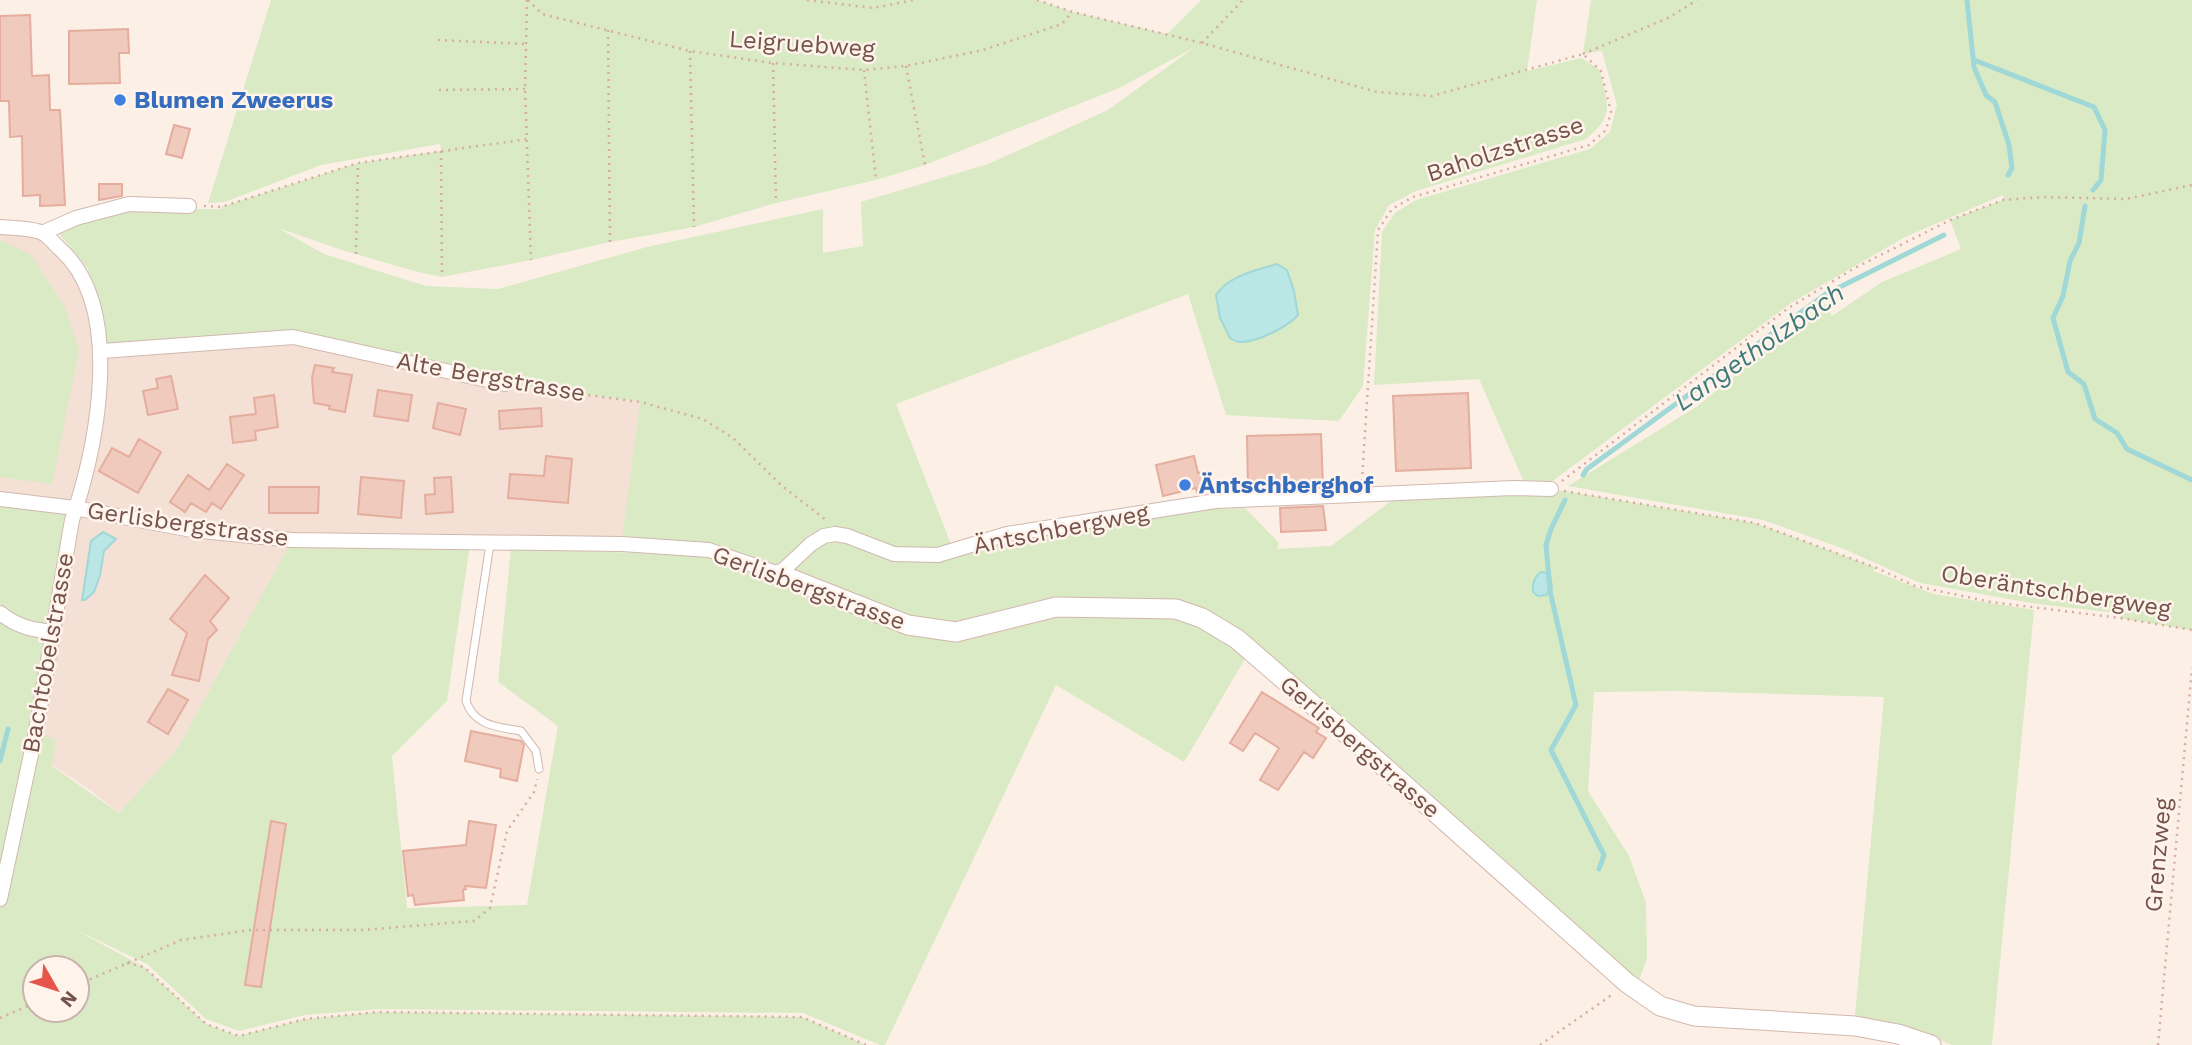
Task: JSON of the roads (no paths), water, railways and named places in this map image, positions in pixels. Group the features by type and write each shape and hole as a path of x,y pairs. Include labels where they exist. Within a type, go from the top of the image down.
{"street":[{"path":"0,227 42,233 76,219 129,204 188,205"},
{"name":"Bachtobelstrasse","path":"0,899 36,731 72,520 81,492 100,392 102,351 87,286 70,257 42,233"},
{"name":"Alte Bergstrasse","path":"102,351 292,337 505,384"},
{"name":"Äntschbergweg","path":"779,574 811,544 824,536 835,534 894,554 938,555 1007,534 1216,501 1551,489"},
{"name":"Gerlisbergstrasse","path":"0,499 75,508 192,530 292,540 622,544 709,551 779,574 908,625 956,632 1056,607 1176,609 1202,618 1237,639 1626,984 1660,1006 1694,1016 1855,1026 1898,1034 1931,1045"},
{"path":"0,613 10,621 29,629 54,632"}],"lane":[{"path":"490,544 466,701 469,712 486,725 521,731 536,751 540,769"}],"water":[{"path":"1277,264 1287,270 1298,315 1280,329 1263,337 1241,342 1231,339 1220,318 1216,295 1235,278"},
{"path":"103,532 116,539 104,551 94,592 82,600 91,541"},
{"path":"1541,572 1550,574 1552,588 1546,595 1538,596 1533,592 1533,586 1535,578"}],"waterway":[{"name":"Langetholzbach","path":"1967,0 1974,67 1986,95 1995,102 2009,145 2012,168 2008,175"},
{"path":"1974,60 2094,107 2105,130 2101,180 2093,190"},
{"path":"2085,206 2079,243 2070,261 2063,296 2053,318 2068,372 2084,384 2095,419 2117,433 2127,449 2192,480"},
{"name":"Langetholzbach","path":"1583,475 1587,469 1826,294 1944,235"},
{"name":"Langetholzbach","path":"1565,500 1546,545 1550,591 1576,705 1551,750 1604,855 1599,869"},
{"path":"0,761 8,729"}],"place":[{"name":"Blumen Zweerus","path":"120,100"},
{"name":"Äntschberghof","path":"1185,485"}]}
